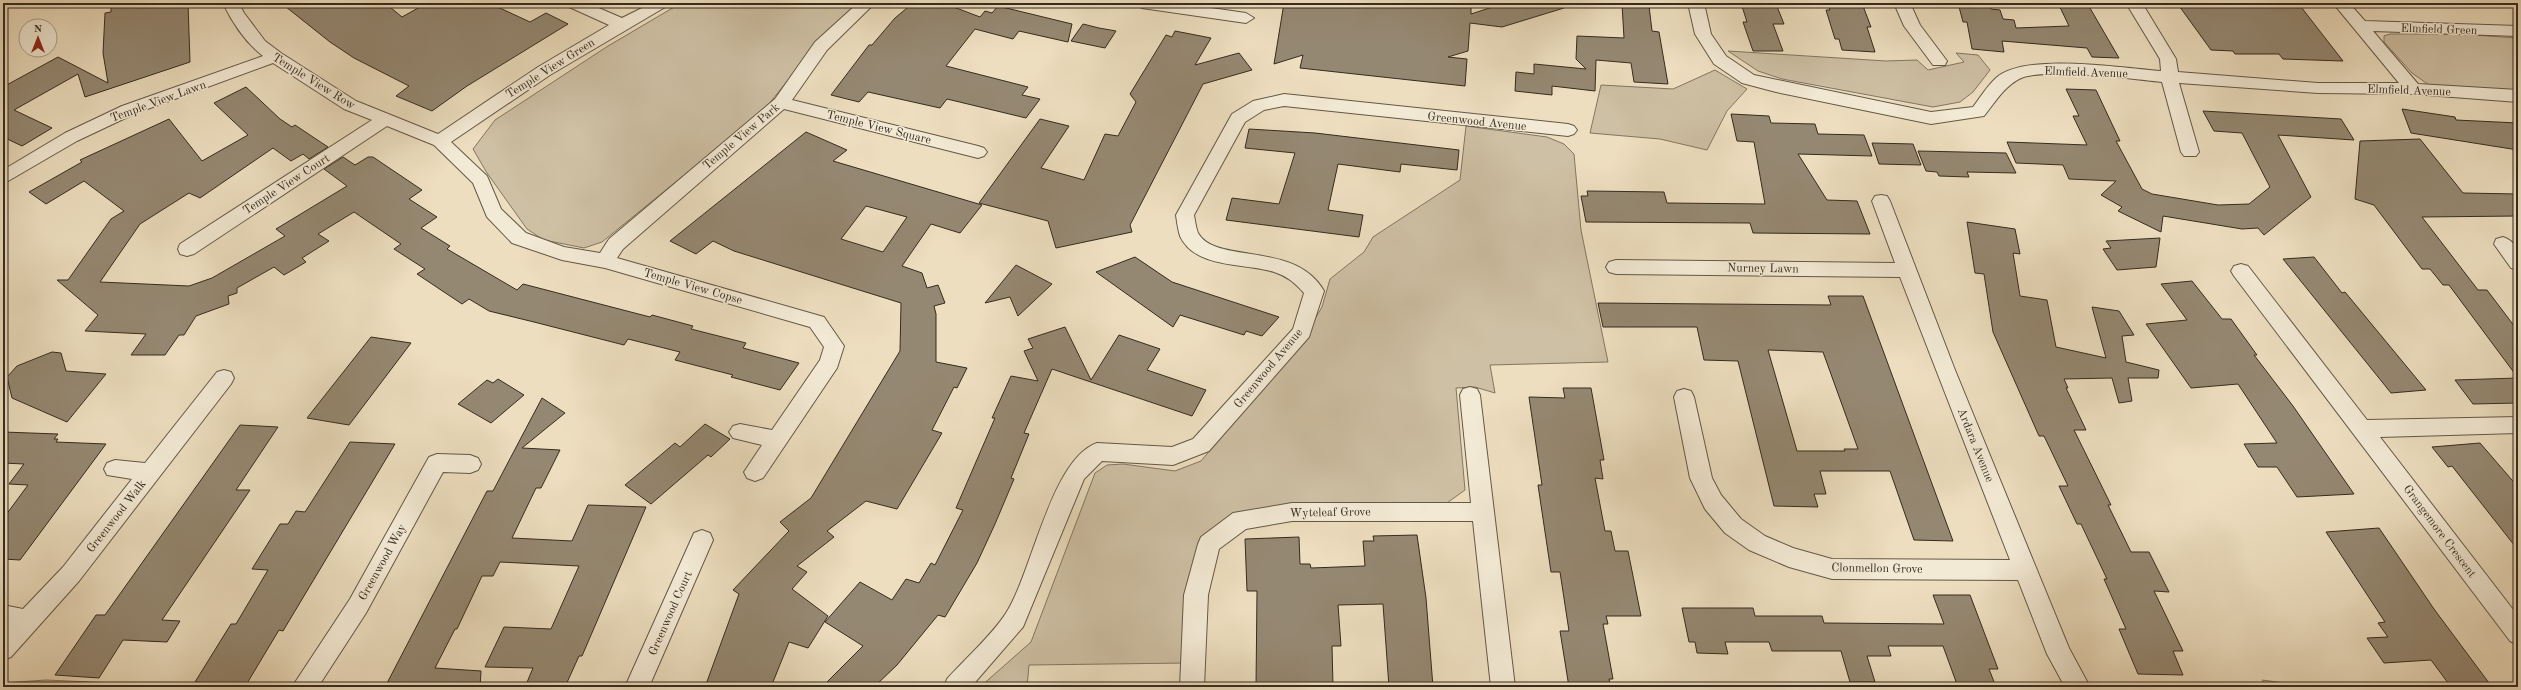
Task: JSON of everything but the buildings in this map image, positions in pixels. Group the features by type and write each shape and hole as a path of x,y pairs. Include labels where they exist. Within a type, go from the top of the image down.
{"street":[{"name":"Temple View Row","path":"231,3 236,14 259,45 275,57 350,106 386,119 440,142"},
{"path":"574,3 622,24"},
{"name":"Temple View Green","path":"440,142 544,71 622,24 664,3"},
{"name":"Temple View Park","path":"605,261 616,244 781,103 821,46 868,3"},
{"path":"1142,3 1246,18"},
{"name":"Elmfield Avenue","path":"1696,3 1703,34 1720,60 1748,79 1776,88 1931,118 1978,112 2002,82 2017,73 2053,68 2318,88 2413,89 2518,96"},
{"path":"1902,3 1912,26 1939,61"},
{"path":"2134,3 2168,59 2170,77 2190,152"},
{"path":"2341,3 2413,89"},
{"name":"Elmfield Green","path":"2361,26 2518,31"},
{"name":"Temple View Lawn","path":"3,178 71,137 128,110 275,57"},
{"name":"Greenwood Avenue","path":"956,687 1015,620 1075,474 1097,452 1173,456 1201,445 1302,332 1314,291 1307,281 1295,271 1275,264 1216,254 1202,249 1191,241 1185,227 1185,215 1238,118 1259,105 1284,100 1568,130"},
{"name":"Temple View Square","path":"781,103 978,152"},
{"name":"Temple View Court","path":"186,249 386,119"},
{"name":"Temple View Copse","path":"440,142 481,180 493,212 519,238 562,253 605,261 818,322 834,346 830,362 755,472"},
{"name":"Ardara Avenue","path":"1881,201 1909,270 1945,370 2027,570 2059,654 2078,687"},
{"path":"2503,244 2518,263"},
{"name":"Nurney Lawn","path":"1616,266 1909,270"},
{"name":"Grangemore Crescent","path":"2241,271 2518,634"},
{"name":"Greenwood Walk","path":"3,649 27,620 71,574 224,378"},
{"path":"1470,395 1503,687"},
{"name":"Clonmellon Grove","path":"1684,397 1701,478 1712,502 1733,526 1757,543 1789,557 1832,569 2027,570"},
{"path":"2362,429 2518,425"},
{"path":"740,432 777,439"},
{"name":"Greenwood Way","path":"304,687 358,606 437,463 470,464"},
{"path":"115,469 150,472"},
{"name":"Wyteleaf Grove","path":"1192,687 1196,595 1209,544 1241,520 1292,512 1484,512"},
{"name":"Greenwood Court","path":"637,687 702,540"},
{"path":"3,615 27,620"}],"shaded area":[{"path":"681,3 858,3 826,33 764,110 602,242 584,248 544,240 527,229 487,173 473,149 495,120 608,46"},
{"path":"2390,34 2458,34 2518,38 2518,90 2429,85 2412,73 2384,42 2384,36"},
{"path":"1728,51 1886,61 1917,60 1928,70 1964,62 1956,53 1978,55 1990,70 1973,92 1960,102 1933,107 1782,79 1758,71"},
{"path":"1715,70 1747,89 1727,111 1707,150 1660,139 1590,133 1601,85 1673,89"},
{"path":"1466,126 1547,137 1564,144 1574,154 1581,230 1608,362 1490,365 1495,393 1475,387 1456,388 1465,490 1422,521 1304,516 1245,522 1208,550 1186,663 1029,665 1027,687 980,687 1031,642 1095,473 1107,465 1123,464 1175,471 1201,461 1302,341 1322,307 1330,279 1364,252 1373,237 1460,180"},
{"path":"46,680 113,683 126,687 3,687 3,683"},
{"path":"2262,680 2315,687 2268,687"}]}
